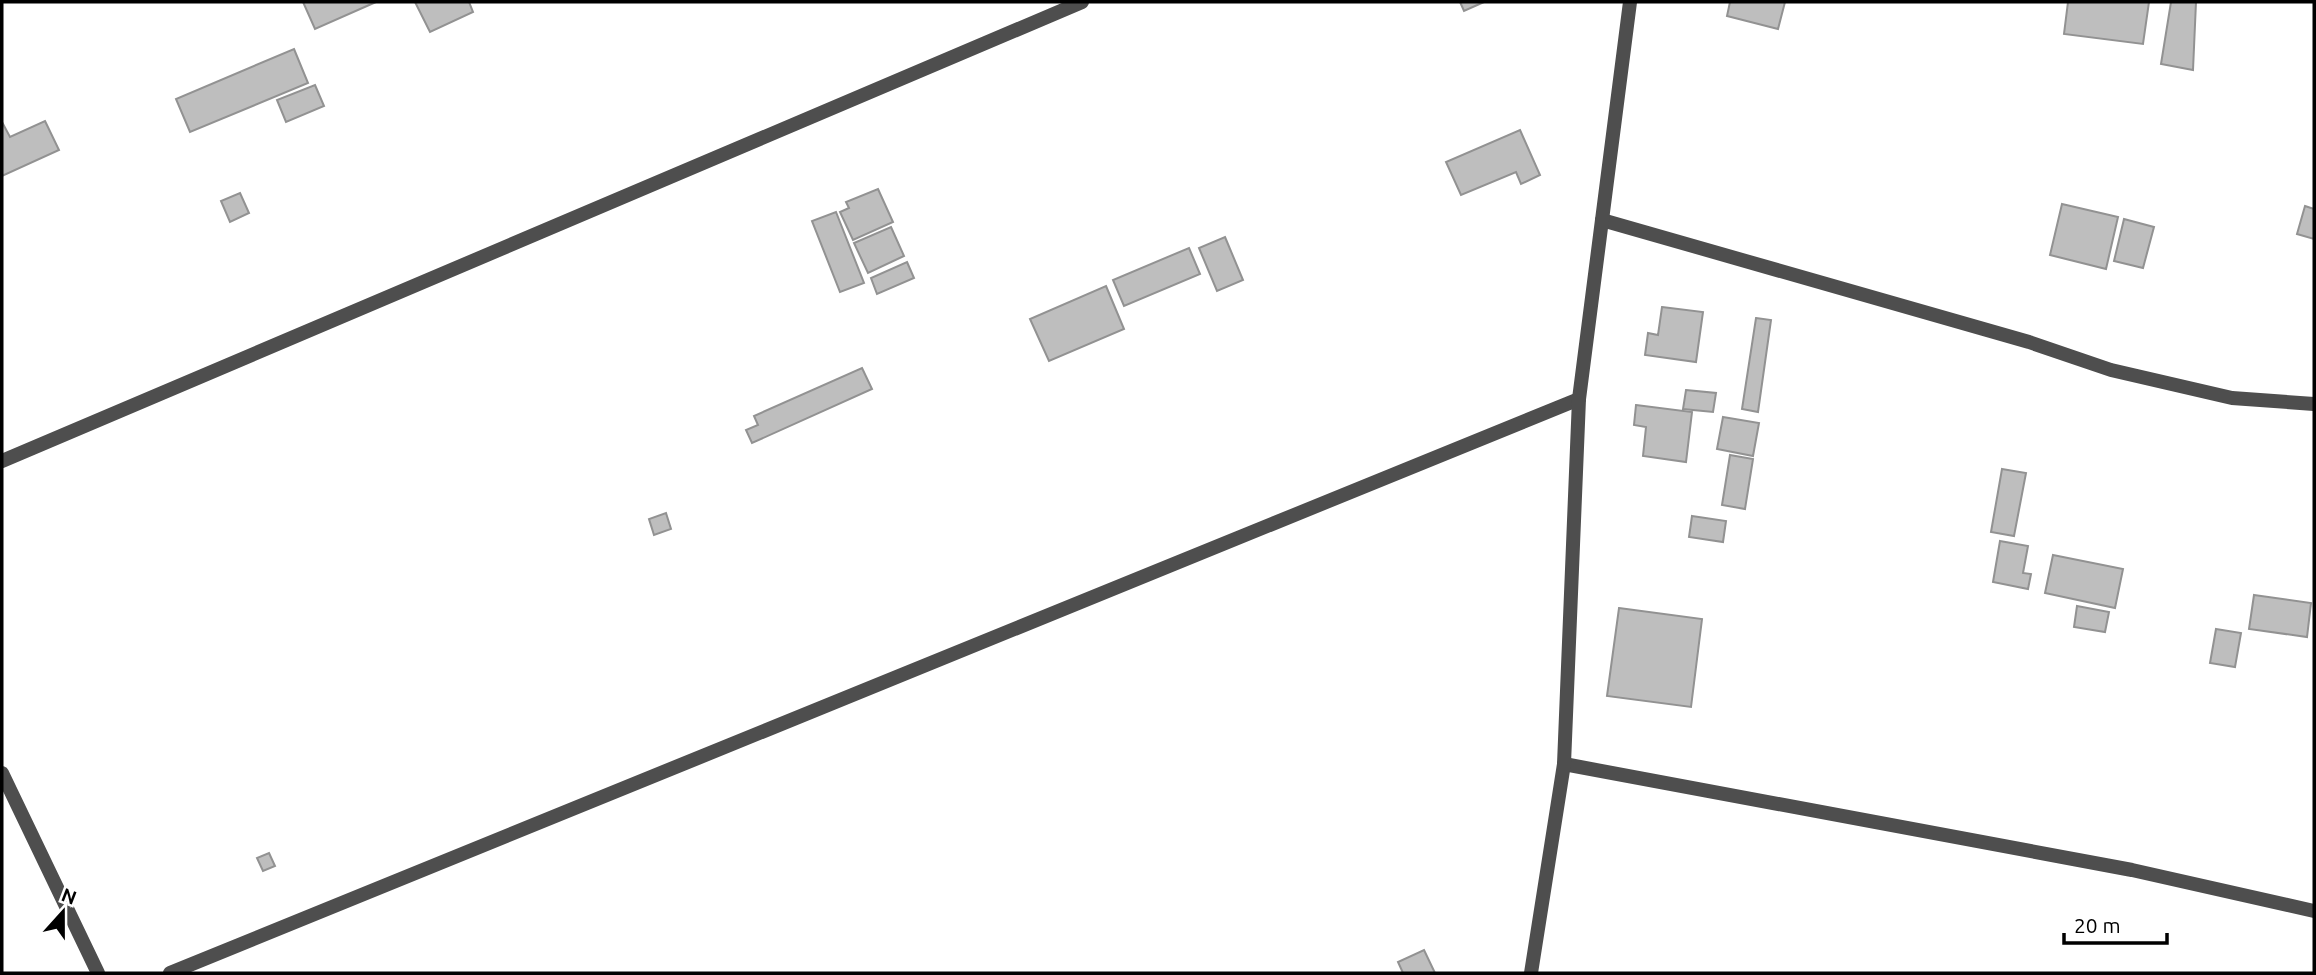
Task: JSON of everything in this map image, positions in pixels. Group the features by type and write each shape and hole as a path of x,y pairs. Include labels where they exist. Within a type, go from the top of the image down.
{"street":[{"path":"2,461 1082,2"},
{"path":"1531,973 1564,764 1579,399 1630,2"},
{"path":"1602,220 2029,341 2111,370 2232,398 2314,404"},
{"path":"170,973 1579,399"},
{"path":"1564,764 2132,870 2314,911"},
{"path":"2,773 98,973"}],"building":[{"path":"303,2 376,2 315,29"},
{"path":"415,2 469,2 473,12 430,32"},
{"path":"1460,2 1484,2 1464,11"},
{"path":"1730,2 1785,2 1778,29 1727,16"},
{"path":"2068,2 2149,2 2143,44 2064,34"},
{"path":"2171,2 2196,2 2193,70 2161,64"},
{"path":"294,49 308,83 190,132 176,99"},
{"path":"315,85 324,106 286,122 277,100"},
{"path":"45,121 59,150 2,176 2,122 10,137"},
{"path":"1520,130 1540,175 1521,184 1516,172 1461,195 1446,162"},
{"path":"878,189 893,222 853,240 840,212 849,208 846,202"},
{"path":"240,193 249,213 230,222 221,201"},
{"path":"2062,204 2118,217 2106,269 2050,255"},
{"path":"2305,206 2314,209 2314,239 2297,234"},
{"path":"836,212 864,283 840,292 812,221"},
{"path":"2124,219 2154,227 2143,268 2114,261"},
{"path":"891,227 904,256 868,273 854,243"},
{"path":"1225,237 1243,280 1217,291 1199,248"},
{"path":"1189,248 1200,274 1124,306 1113,280"},
{"path":"907,262 914,278 877,294 871,278"},
{"path":"1106,286 1124,329 1049,361 1030,319"},
{"path":"1662,307 1703,312 1696,362 1645,355 1648,333 1658,335"},
{"path":"1756,318 1771,320 1758,412 1742,409"},
{"path":"862,368 872,389 752,443 746,430 758,425 754,416"},
{"path":"1686,390 1716,393 1713,412 1683,409"},
{"path":"1636,405 1692,412 1686,462 1643,456 1646,427 1634,425"},
{"path":"1723,417 1759,423 1753,456 1717,449"},
{"path":"1730,455 1753,459 1745,509 1722,505"},
{"path":"2002,469 2026,473 2014,536 1991,532"},
{"path":"666,513 671,529 654,535 649,519"},
{"path":"1692,516 1726,521 1723,542 1689,537"},
{"path":"2000,541 2028,546 2023,573 2031,574 2028,589 1993,582"},
{"path":"2053,555 2123,569 2115,608 2045,593"},
{"path":"2254,595 2311,603 2307,637 2249,629"},
{"path":"2077,606 2109,612 2105,632 2074,627"},
{"path":"1619,608 1702,619 1691,707 1607,696"},
{"path":"2216,629 2241,633 2235,667 2210,663"},
{"path":"269,853 275,866 263,871 257,858"},
{"path":"1424,950 1435,973 1403,973 1398,962"}]}
